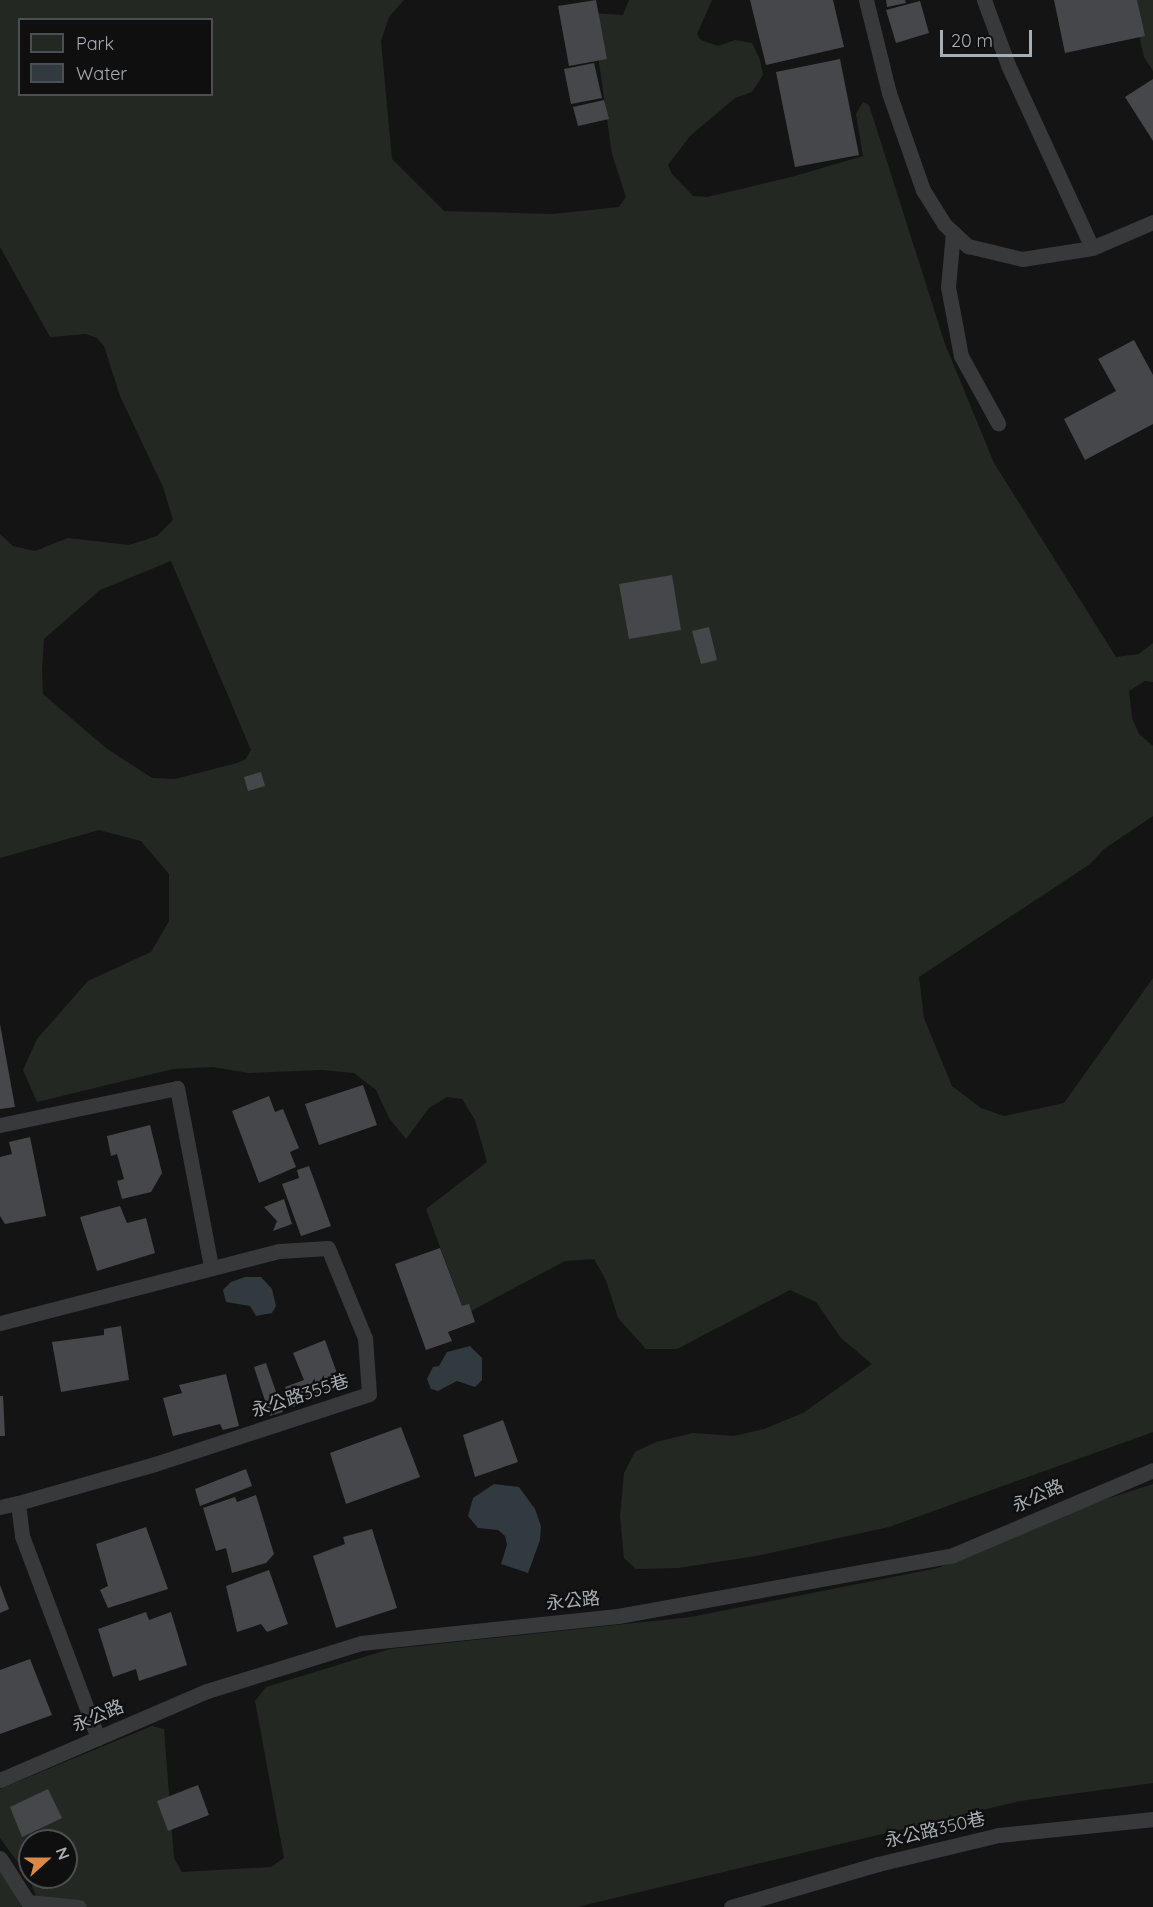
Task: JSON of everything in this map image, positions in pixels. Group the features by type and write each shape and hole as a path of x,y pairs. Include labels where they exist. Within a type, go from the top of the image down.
{"lane":[{"path":"866,0 889,93 923,190 953,232 968,246 1022,260 1092,248 1153,222"},
{"path":"984,0 1008,65 1092,248"},
{"path":"953,232 948,287 961,356 998,423"},
{"path":"0,1125 177,1088 211,1267"},
{"name":"永公路355巷","path":"0,1323 279,1251 328,1248 365,1338 369,1394 155,1464 0,1507"},
{"name":"永公路","path":"0,1780 207,1691 361,1643 618,1616 953,1555 1153,1470"},
{"path":"18,1503 22,1536 98,1738"},
{"name":"永公路350巷","path":"731,1907 878,1864 999,1835 1153,1819"},
{"path":"0,1858 28,1905 79,1907"}],"green space":[{"path":"0,0 404,0 389,17 381,41 392,159 444,211 553,214 619,207 626,197 612,154 592,13 623,15 629,0 712,0 697,34 701,40 718,46 735,40 752,43 760,60 763,75 752,92 735,98 690,136 668,165 672,174 693,196 707,197 795,176 863,156 856,114 863,102 869,105 945,344 994,463 1116,657 1139,654 1153,643 1153,682 1145,681 1129,691 1132,718 1139,734 1153,746 1153,816 1104,849 1090,864 919,977 924,1018 952,1086 981,1108 1004,1116 1064,1103 1153,978 1153,1432 889,1527 756,1556 678,1568 636,1569 624,1558 620,1516 624,1473 635,1452 656,1442 693,1433 734,1436 764,1429 803,1413 872,1364 841,1338 816,1302 790,1290 677,1349 646,1349 618,1318 606,1280 594,1259 565,1261 471,1311 469,1305 462,1306 426,1209 487,1162 475,1120 462,1099 447,1097 429,1108 406,1139 389,1118 376,1090 354,1073 321,1070 249,1073 213,1067 173,1069 37,1102 23,1070 37,1039 88,981 151,952 169,921 169,874 141,841 99,830 0,858 0,534 13,546 35,551 68,538 129,545 157,536 173,520 163,487 120,396 104,346 97,338 86,334 50,337 0,247","holes":["171,561 251,750 246,759 237,763 175,779 152,778 106,748 43,694 44,639 100,590"]},
{"path":"1131,0 1153,0 1153,71 1144,57"},
{"path":"1153,1484 1153,1783 1020,1801 577,1907 41,1907 33,1889 78,1889 78,1829 18,1829 18,1863 0,1838 0,1789 152,1726 164,1729 174,1858 182,1872 271,1867 284,1858 255,1701 266,1687 390,1649 691,1617 938,1568 1091,1504"},
{"path":"0,1858 28,1902 20,1907 0,1907"}],"water":[{"path":"245,1277 261,1277 272,1289 276,1306 272,1313 256,1316 250,1306 226,1302 223,1290 231,1282"},
{"path":"470,1346 482,1358 482,1380 475,1387 457,1381 438,1391 431,1389 427,1379 433,1367 439,1366 447,1352"},
{"path":"494,1484 519,1487 535,1509 541,1526 540,1540 528,1573 501,1564 507,1545 505,1536 498,1530 478,1528 468,1516 473,1498"}],"building":[{"path":"596,0 607,59 569,66 558,6"},
{"path":"750,0 833,0 844,47 766,65"},
{"path":"886,0 905,0 906,3 887,7"},
{"path":"1054,0 1137,0 1145,36 1065,53"},
{"path":"920,1 929,33 896,43 886,10"},
{"path":"840,59 859,155 795,167 776,72"},
{"path":"594,63 602,98 571,104 564,69"},
{"path":"1153,79 1153,141 1125,97"},
{"path":"604,100 609,119 578,126 573,107"},
{"path":"1134,340 1153,375 1153,424 1085,460 1064,419 1116,391 1098,359"},
{"path":"672,575 681,630 629,639 619,584"},
{"path":"709,627 717,660 701,664 692,631"},
{"path":"261,772 265,786 248,791 244,777"},
{"path":"0,1024 15,1107 0,1109"},
{"path":"363,1085 377,1125 319,1145 305,1104"},
{"path":"269,1096 275,1112 283,1109 299,1148 290,1152 296,1167 259,1183 232,1111"},
{"path":"150,1125 162,1173 151,1192 122,1199 117,1181 124,1179 117,1154 111,1156 107,1136"},
{"path":"30,1137 46,1216 5,1224 0,1216 0,1157 12,1154 9,1142"},
{"path":"309,1166 331,1226 301,1236 282,1184 299,1178 297,1170"},
{"path":"284,1199 292,1224 273,1231 277,1221 264,1207"},
{"path":"120,1206 127,1223 146,1218 155,1253 97,1271 80,1217"},
{"path":"440,1248 462,1306 469,1304 475,1322 448,1332 452,1341 426,1350 395,1264"},
{"path":"121,1326 129,1380 61,1392 52,1342 104,1335 104,1329"},
{"path":"325,1340 342,1387 293,1407 285,1387 304,1380 293,1353"},
{"path":"266,1363 283,1412 270,1416 254,1367"},
{"path":"226,1374 239,1426 223,1430 220,1424 173,1436 163,1398 182,1393 179,1385"},
{"path":"0,1396 3,1396 5,1436 0,1436"},
{"path":"503,1420 518,1462 475,1477 463,1435"},
{"path":"401,1427 420,1477 346,1504 330,1453"},
{"path":"246,1469 252,1486 200,1506 195,1489"},
{"path":"256,1495 274,1554 266,1563 232,1573 226,1548 216,1551 203,1508 235,1497 237,1502"},
{"path":"146,1527 168,1589 108,1608 100,1590 108,1586 96,1544"},
{"path":"372,1529 397,1608 336,1628 313,1556 345,1544 343,1537"},
{"path":"269,1570 288,1624 267,1632 261,1624 237,1632 226,1586"},
{"path":"0,1585 9,1609 0,1613"},
{"path":"146,1612 149,1620 171,1612 187,1665 139,1681 136,1669 113,1677 98,1629"},
{"path":"30,1659 52,1715 0,1734 0,1670"},
{"path":"198,1785 209,1815 168,1831 157,1801"},
{"path":"48,1789 62,1818 39,1829 19,1829 10,1807"}]}
